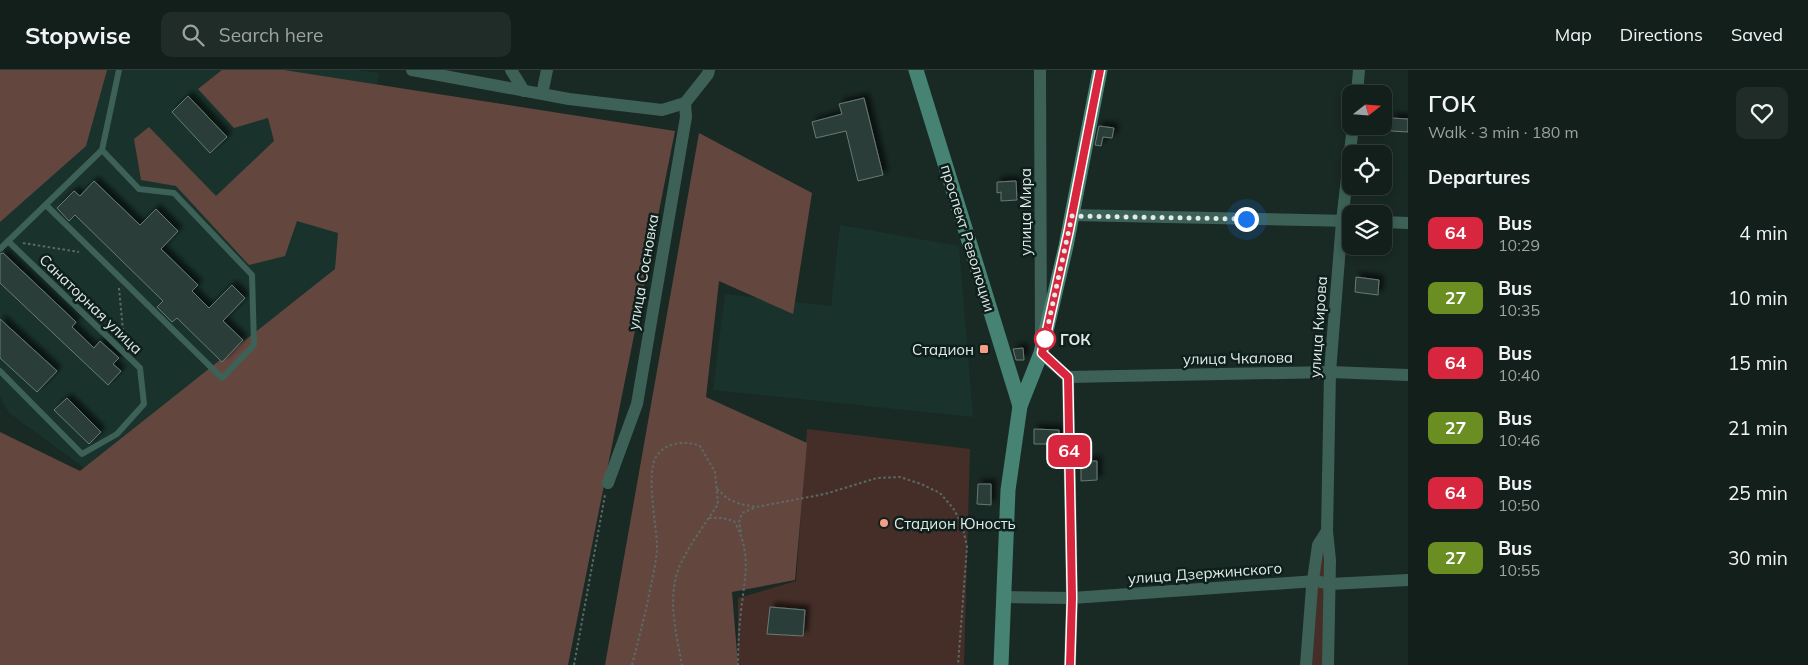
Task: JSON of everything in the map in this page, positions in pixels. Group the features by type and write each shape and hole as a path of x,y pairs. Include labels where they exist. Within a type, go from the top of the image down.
{"street":[{"path":"412,70 569,99 662,110 685,102 708,74 709,70"},
{"path":"512,70 524,91"},
{"path":"542,94 547,70"},
{"name":"проспект Революции","path":"916,70 1020,406"},
{"name":"улица Мира","path":"1040,70 1042,353"},
{"path":"1000,665 1008,490 1020,406 1042,353 1072,216 1100,70"},
{"path":"1357,85 1359,70"},
{"name":"улица Сосновка","path":"608,483 636,404 686,117 685,102"},
{"name":"улица Кирова","path":"1348,205 1352,135"},
{"path":"1072,216 1342,221"},
{"path":"1392,223 1408,224"},
{"name":"улица Кирова","path":"1328,665 1330,584 1327,531 1330,372 1343,255"},
{"path":"1042,353 1068,377 1072,598 1070,665"},
{"name":"улица Чкалова","path":"1068,377 1330,372 1408,375"},
{"name":"улица Кирова","path":"1306,665 1318,545 1327,531"},
{"name":"улица Дзержинского","path":"1004,598 1072,598 1313,581 1330,584 1408,580"}],"lane":[{"path":"0,249 102,150 119,70"},
{"path":"46,205 222,378 254,345 252,275 174,193 139,189 102,150"},
{"name":"Санаторная улица","path":"0,371 82,454 117,434 144,404 140,368 8,241"}],"path":[{"path":"8,241 79,252"},
{"path":"118,276 125,353"},
{"path":"632,665 644,620 657,547 651,472 656,457 665,448 674,444 690,442 700,446 715,472 718,504 680,564 675,586 674,619 682,665"},
{"path":"738,665 738,642 747,573 746,556 739,522 742,513 756,507 825,494 877,478 900,477 921,484 940,494 953,508 962,524 968,548 958,665"},
{"path":"574,665 608,483"},
{"path":"717,489 728,499 740,504 756,507"},
{"path":"709,518 722,518 734,521 741,534"}],"shaded area":[{"path":"0,70 358,70 379,73 351,288 131,502 9,413 0,397"},
{"path":"0,70 107,70 86,146 0,222"},
{"path":"222,70 284,70 675,131 568,665 0,665 0,432 80,471 335,269 338,233 297,221 285,256 249,265 176,186 141,180 134,139 149,127 216,196 274,141 268,118 234,128 198,89"},
{"path":"699,133 812,193 793,314 719,281 706,397 807,443 795,580 732,592 738,665 605,665"},
{"path":"840,225 959,246 973,417 713,390 725,294 831,306"},
{"name":"Стадион Юность","path":"807,429 970,449 964,665 738,665 738,598 796,581"},
{"path":"1325,541 1325,665 1309,665 1315,585"}],"building":[{"path":"188,96 227,137 210,153 172,112"},
{"path":"864,98 883,175 858,181 846,131 816,138 812,122 842,114 839,104"},
{"path":"1392,118 1408,119 1408,132 1392,131"},
{"path":"1099,126 1114,128 1112,138 1103,137 1101,146 1095,145"},
{"path":"94,181 140,225 156,209 178,231 161,249 198,285 192,291 209,308 232,285 245,298 223,321 243,340 222,362 177,318 172,322 157,307 163,301 75,215 69,221 57,208 74,191 80,196"},
{"path":"1016,181 1017,200 1001,201 1001,192 997,193 997,182"},
{"path":"3,253 76,322 72,327 94,348 100,341 119,358 113,364 121,371 108,385 0,283 0,254"},
{"path":"1356,277 1379,280 1378,295 1355,292"},
{"path":"0,319 57,371 37,392 0,358"},
{"path":"1023,348 1024,360 1016,360 1013,349"},
{"path":"67,398 101,432 89,444 54,410"},
{"path":"1034,429 1059,430 1059,444 1034,444"},
{"path":"1081,461 1097,461 1097,480 1081,481"},
{"path":"978,484 991,484 991,505 977,504"},
{"path":"770,607 805,610 803,636 767,634"}],"bus line":[{"name":"64","path":"1070,665 1072,598 1068,377 1042,353 1069,230 1100,70"}],"place":[{"name":"ГОК","path":"1045,339"},
{"name":"Стадион","path":"984,349"},
{"name":"Стадион Юность","path":"884,523"}],"route":[{"path":"1045,339 1072,216 1246,219"}]}
